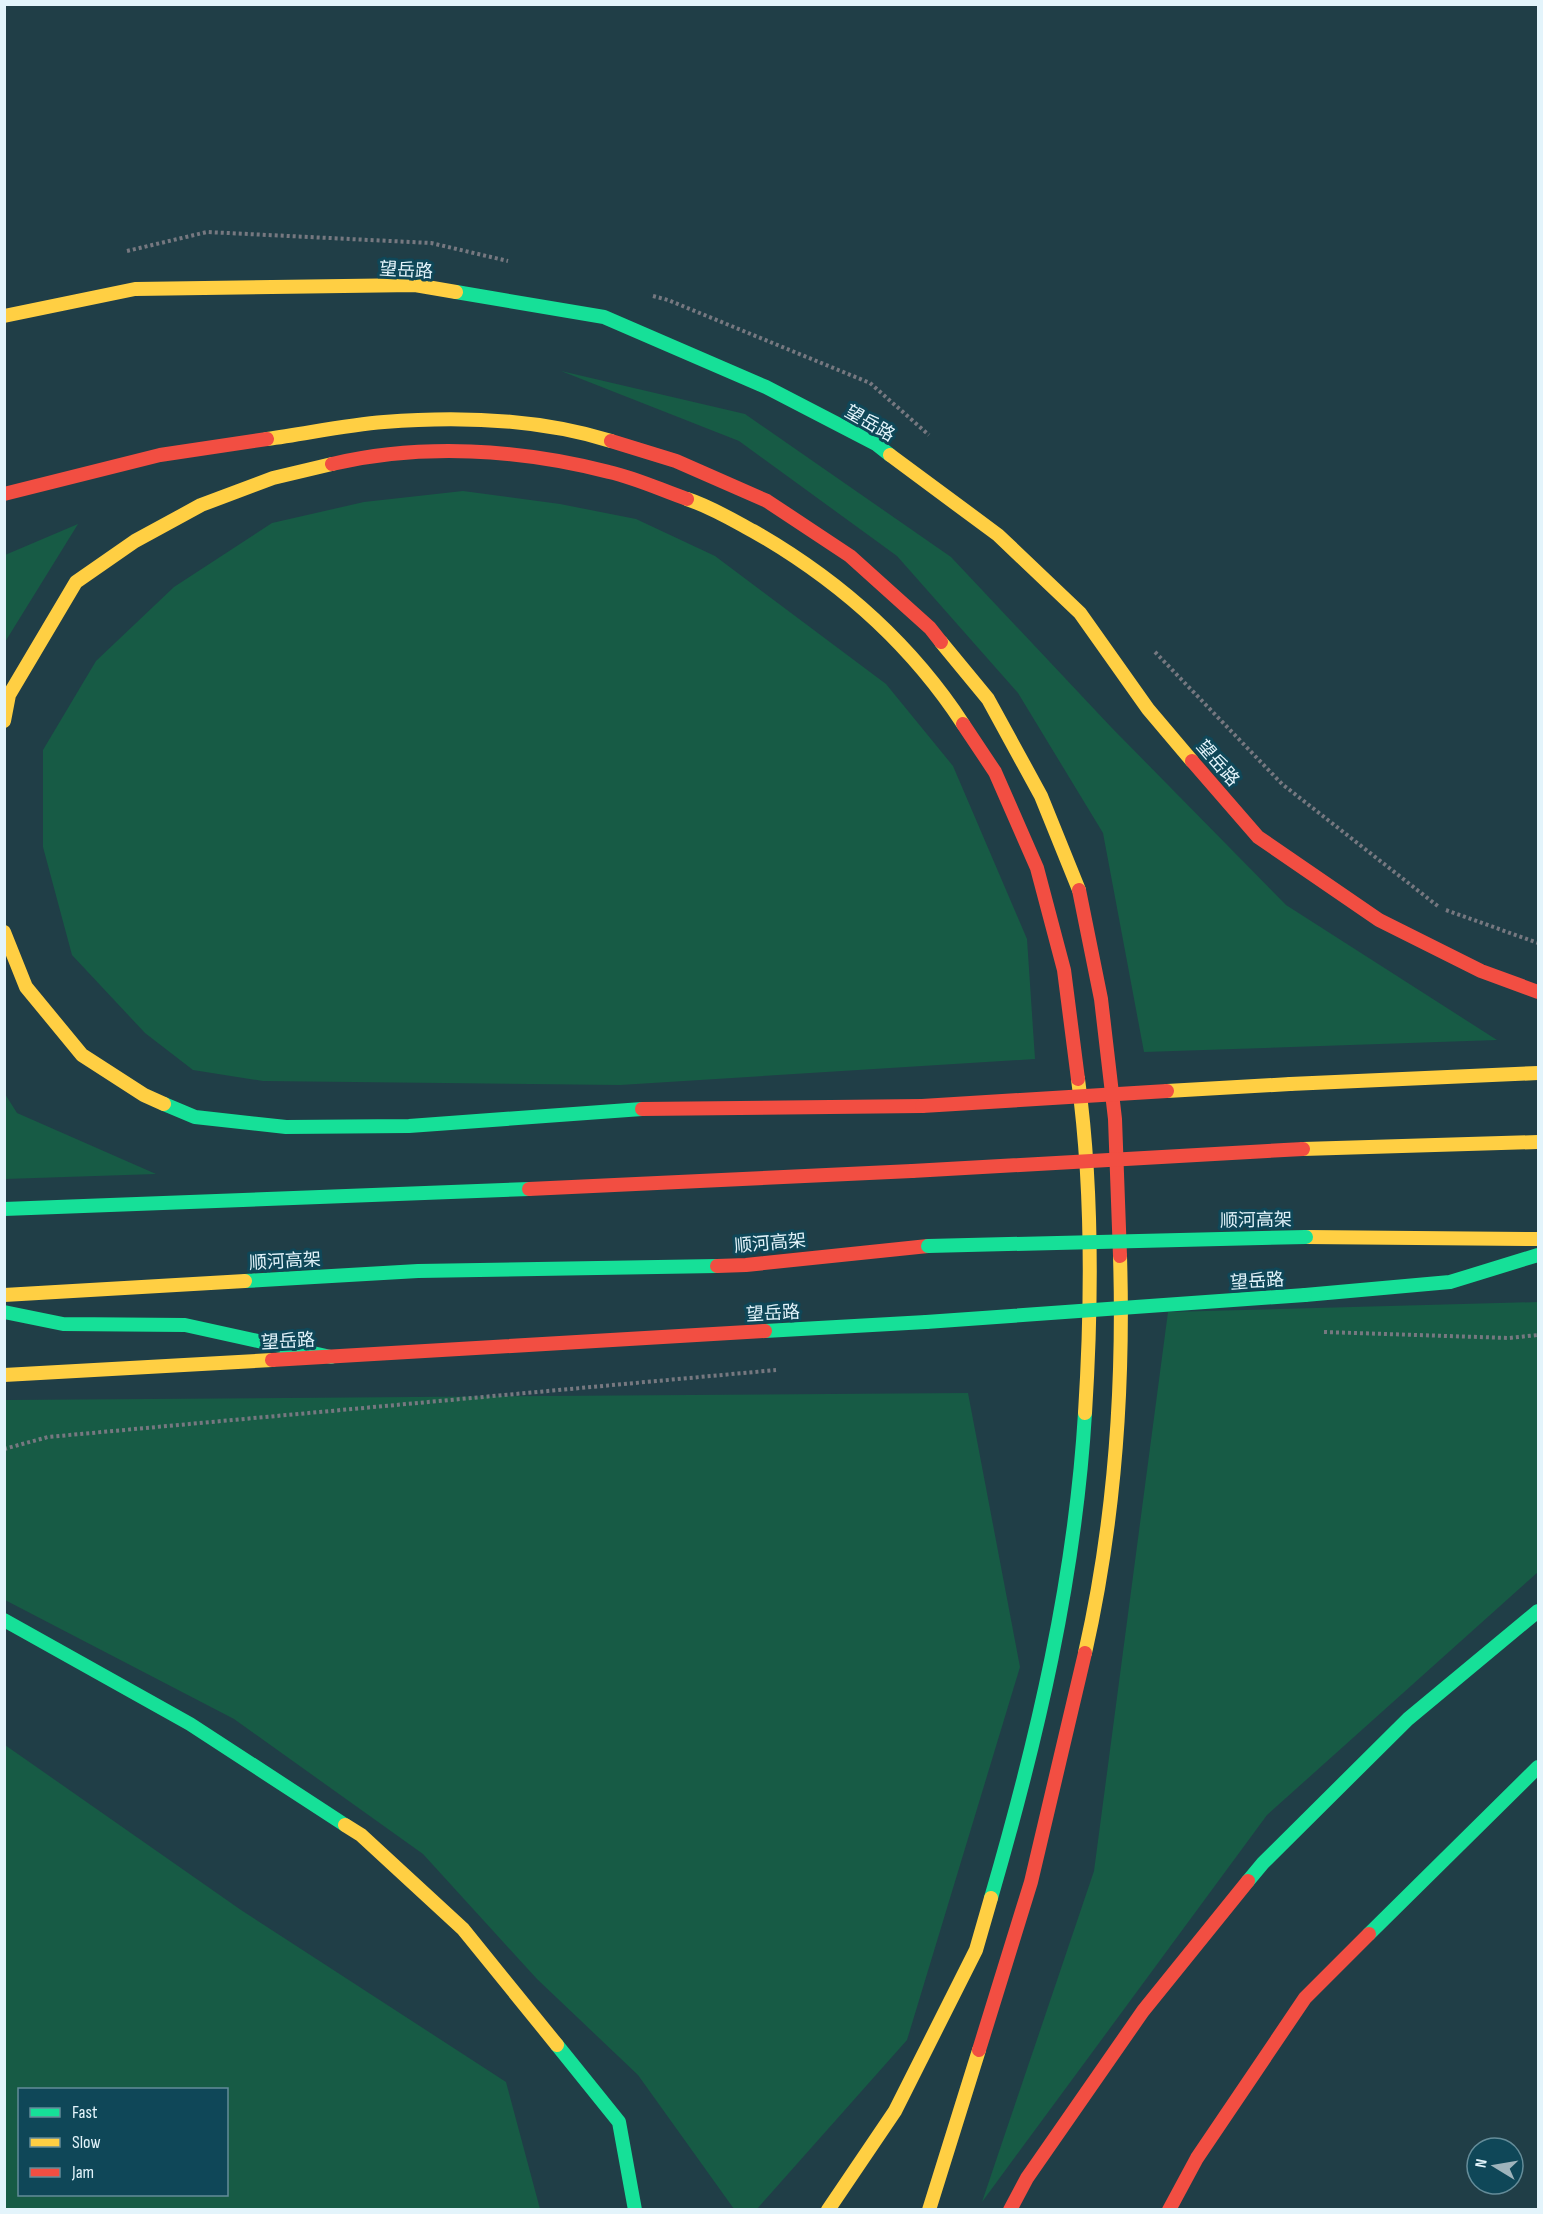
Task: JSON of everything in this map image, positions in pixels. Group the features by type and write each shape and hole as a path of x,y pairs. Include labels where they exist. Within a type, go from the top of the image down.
{"main road":[{"name":"望岳路","path":"4,316 135,289 415,285 604,317 766,387 876,444 998,535 1080,613 1148,709 1258,837 1378,920 1481,971 1539,992"},
{"path":"4,494 160,455 384,422 476,421 571,429 676,461 767,501 850,556 930,628 988,699 1041,796 1079,888 1101,999 1115,1119 1122,1329 1112,1462 1097,1601 1066,1741 1031,1882 929,2210"},
{"path":"4,721 9,695 76,582 135,541 201,505 273,478 353,459 436,451 516,454 610,472 706,505 798,557 882,626 940,689 995,772 1036,868 1064,969 1083,1116 1091,1316 1081,1484 1058,1629 1026,1775 976,1950 895,2111 828,2210"},
{"path":"4,932 26,987 82,1055 144,1095 195,1117 286,1127 409,1126 658,1108 922,1106 1290,1084 1539,1073"},
{"path":"4,1209 667,1184 1303,1149 1539,1142"},
{"name":"顺河高架","path":"4,1295 418,1271 746,1265 928,1246 1306,1237 1539,1239"},
{"name":"望岳路","path":"4,1375 926,1322 1305,1295 1450,1282 1539,1255"},
{"path":"4,1312 63,1324 184,1326 331,1357"},
{"path":"1010,2210 1027,2178 1143,2011 1263,1863 1408,1719 1539,1611"},
{"path":"4,1620 190,1724 361,1835 463,1929 619,2122 635,2210"},
{"path":"1169,2210 1197,2158 1305,1998 1539,1767"}],"path":[{"path":"117,253 207,232 431,243 510,262"},
{"path":"646,294 668,300 870,383 933,438"},
{"path":"1153,650 1282,784 1441,909 1539,944"},
{"path":"1318,1332 1509,1338 1539,1335"},
{"path":"4,1449 48,1437 783,1369"}],"green space":[{"path":"561,371 745,414 951,557 1111,727 1286,905 1497,1040 1144,1052 1103,833 1018,693 897,556 739,441"},
{"path":"463,491 560,504 636,519 715,556 886,684 953,766 1027,939 1035,1059 620,1085 263,1081 193,1070 145,1033 72,955 43,847 43,750 96,661 174,587 272,523 364,502"},
{"path":"78,524 5,642 5,555"},
{"path":"5,1094 17,1113 156,1174 5,1179"},
{"path":"1538,1302 1538,1572 1267,1815 982,2202 1094,1871 1168,1312"},
{"path":"968,1393 1020,1667 907,2040 757,2209 734,2209 638,2075 537,1979 423,1854 234,1719 5,1600 5,1400"},
{"path":"5,1745 241,1910 506,2082 540,2209 5,2209"}],"traffic: fast":[{"path":"456,292 604,317 766,387 876,444 890,455"},
{"path":"164,1104 195,1117 286,1127 409,1126 642,1109"},
{"path":"4,1209 529,1189"},
{"path":"928,1246 1306,1237"},
{"path":"1305,1295 1450,1282 1538,1255"},
{"path":"245,1281 418,1271 717,1266"},
{"path":"926,1322 1305,1295"},
{"path":"4,1312 63,1324 185,1325 331,1357"},
{"path":"765,1331 926,1322"},
{"path":"991,1898 1024,1779 1063,1598 1073,1537 1085,1413"},
{"path":"1248,1881 1263,1863 1408,1719 1538,1611"},
{"path":"4,1620 190,1724 345,1825"},
{"path":"1369,1934 1538,1767"},
{"path":"557,2045 619,2122 635,2210"}],"traffic: slow":[{"path":"4,316 135,289 415,285 456,292"},
{"path":"267,439 369,423 441,419 527,424 556,428 611,441"},
{"path":"890,455 998,535 1080,613 1148,709 1192,761"},
{"path":"4,721 9,695 76,582 135,541 201,505 273,478 332,464"},
{"path":"687,499 713,509 753,531 814,570 842,592 870,615 920,666 963,724"},
{"path":"941,642 988,699 1041,796 1079,890"},
{"path":"4,932 26,987 82,1055 144,1095 164,1104"},
{"path":"1290,1084 1538,1073"},
{"path":"1078,1079 1083,1120 1090,1246 1085,1413"},
{"path":"1167,1091 1290,1084"},
{"path":"1303,1149 1538,1142"},
{"path":"1306,1237 1538,1239"},
{"path":"1085,1653 1103,1556 1115,1456 1120,1356 1120,1256"},
{"path":"4,1295 245,1281"},
{"path":"4,1375 272,1360"},
{"path":"345,1825 361,1835 463,1929 557,2045"},
{"path":"828,2210 895,2111 976,1950 991,1898"},
{"path":"929,2210 979,2050"}],"traffic: jam":[{"path":"4,494 160,455 267,439"},
{"path":"611,441 676,461 767,501 850,556 930,628 941,642"},
{"path":"332,464 401,453 471,451 506,454 541,458 609,472 687,499"},
{"path":"963,724 995,772 1037,868 1064,970 1078,1079"},
{"path":"1192,761 1258,837 1379,920 1481,971 1538,992"},
{"path":"1079,890 1101,999 1115,1119 1120,1256"},
{"path":"922,1106 1167,1091"},
{"path":"642,1109 922,1106"},
{"path":"912,1171 1303,1149"},
{"path":"529,1189 912,1171"},
{"path":"717,1266 928,1246"},
{"path":"272,1360 765,1331"},
{"path":"979,2050 1031,1882 1085,1653"},
{"path":"1010,2210 1027,2178 1143,2011 1248,1881"},
{"path":"1169,2210 1197,2158 1305,1998 1369,1934"}]}
